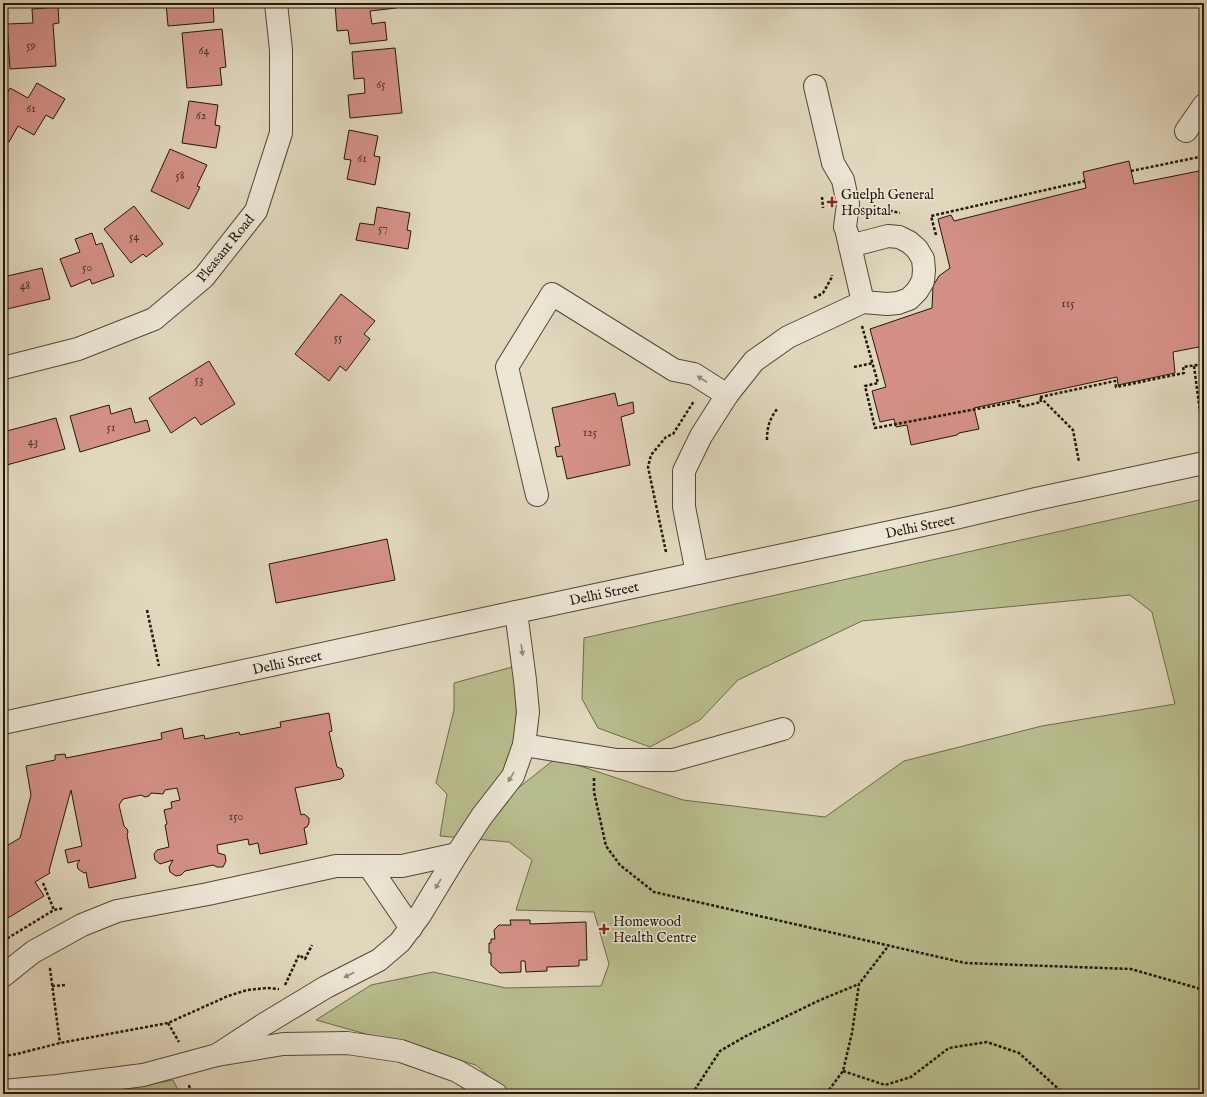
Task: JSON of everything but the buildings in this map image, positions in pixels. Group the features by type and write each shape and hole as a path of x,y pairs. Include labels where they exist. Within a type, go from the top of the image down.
{"street":[{"name":"Pleasant Road","path":"3,368 78,349 154,319 204,277 256,210 281,132 281,50 276,3"},
{"path":"815,86 833,163 829,183 833,203 848,236 862,312"},
{"path":"1186,131 1204,105"},
{"path":"697,574 684,507 684,471 701,436 723,401 754,360 788,337 887,304 898,303 909,299 917,291 923,281 923,259 917,249 909,242 899,237 848,236"},
{"path":"537,495 507,367 552,294 674,370 687,386 698,394 723,401"},
{"path":"674,370 694,374 723,401"},
{"name":"Delhi Street","path":"3,723 697,574 1204,463"},
{"path":"217,1055 326,987 379,960 400,942 420,915 456,854 512,776 524,745 527,706 516,612"},
{"path":"524,745 617,760 673,760 783,728"},
{"path":"3,976 32,952 82,924 117,911 208,894 336,866 402,866 456,854"},
{"path":"369,866 411,928"},
{"path":"3,1091 143,1075 217,1055 283,1044 347,1043 401,1051 457,1071 496,1094"}],"path":[{"path":"1131,171 1204,156"},
{"path":"932,232 937,236 931,216 1085,180"},
{"path":"822,196 824,211"},
{"path":"868,211 883,209 906,214"},
{"path":"810,300 823,293 832,277 831,270"},
{"path":"862,312 878,383 865,386 875,428 1019,401 1020,407 1041,402 1040,397"},
{"path":"854,367 873,363"},
{"path":"1040,397 1115,381 1116,388 1184,372 1183,368 1204,364"},
{"path":"1194,366 1203,436"},
{"path":"666,552 648,467 651,455 666,437 673,434 698,394"},
{"path":"1040,397 1073,430 1080,462"},
{"path":"767,440 767,428 771,416 778,408"},
{"path":"147,610 163,688"},
{"path":"593,756 594,792 606,846 620,865 654,892 965,962 1131,969 1204,990"},
{"path":"43,883 64,934"},
{"path":"3,1056 60,1043 168,1023 228,996 247,990 267,988 283,989 299,955 305,959 312,945"},
{"path":"826,1094 843,1071 852,1033 859,984 889,945"},
{"path":"42,971 50,969 60,1043"},
{"path":"692,1094 720,1052 746,1036 806,1006 859,984"},
{"path":"52,986 66,985"},
{"path":"843,1071 885,1085 910,1077 949,1048 988,1042 1019,1054 1064,1094"},
{"path":"202,1094 213,1092 213,1094"}],"green space":[{"path":"1204,499 1204,1094 508,1094 476,1065 316,1020 371,985 433,972 506,988 601,986 609,964 594,912 516,910 532,860 509,842 440,836 447,794 436,783 454,710 454,683 516,666 517,789 556,758 683,800 825,817 904,761 1042,726 1175,704 1152,612 1130,595 862,621 738,680 700,720 650,747 598,728 582,699 584,638"},
{"path":"173,1080 180,1094 86,1094 108,1092"}],"place":[{"name":"Guelph General Hospital","path":"832,202"},
{"name":"Homewood Health Centre","path":"604,929"}]}
